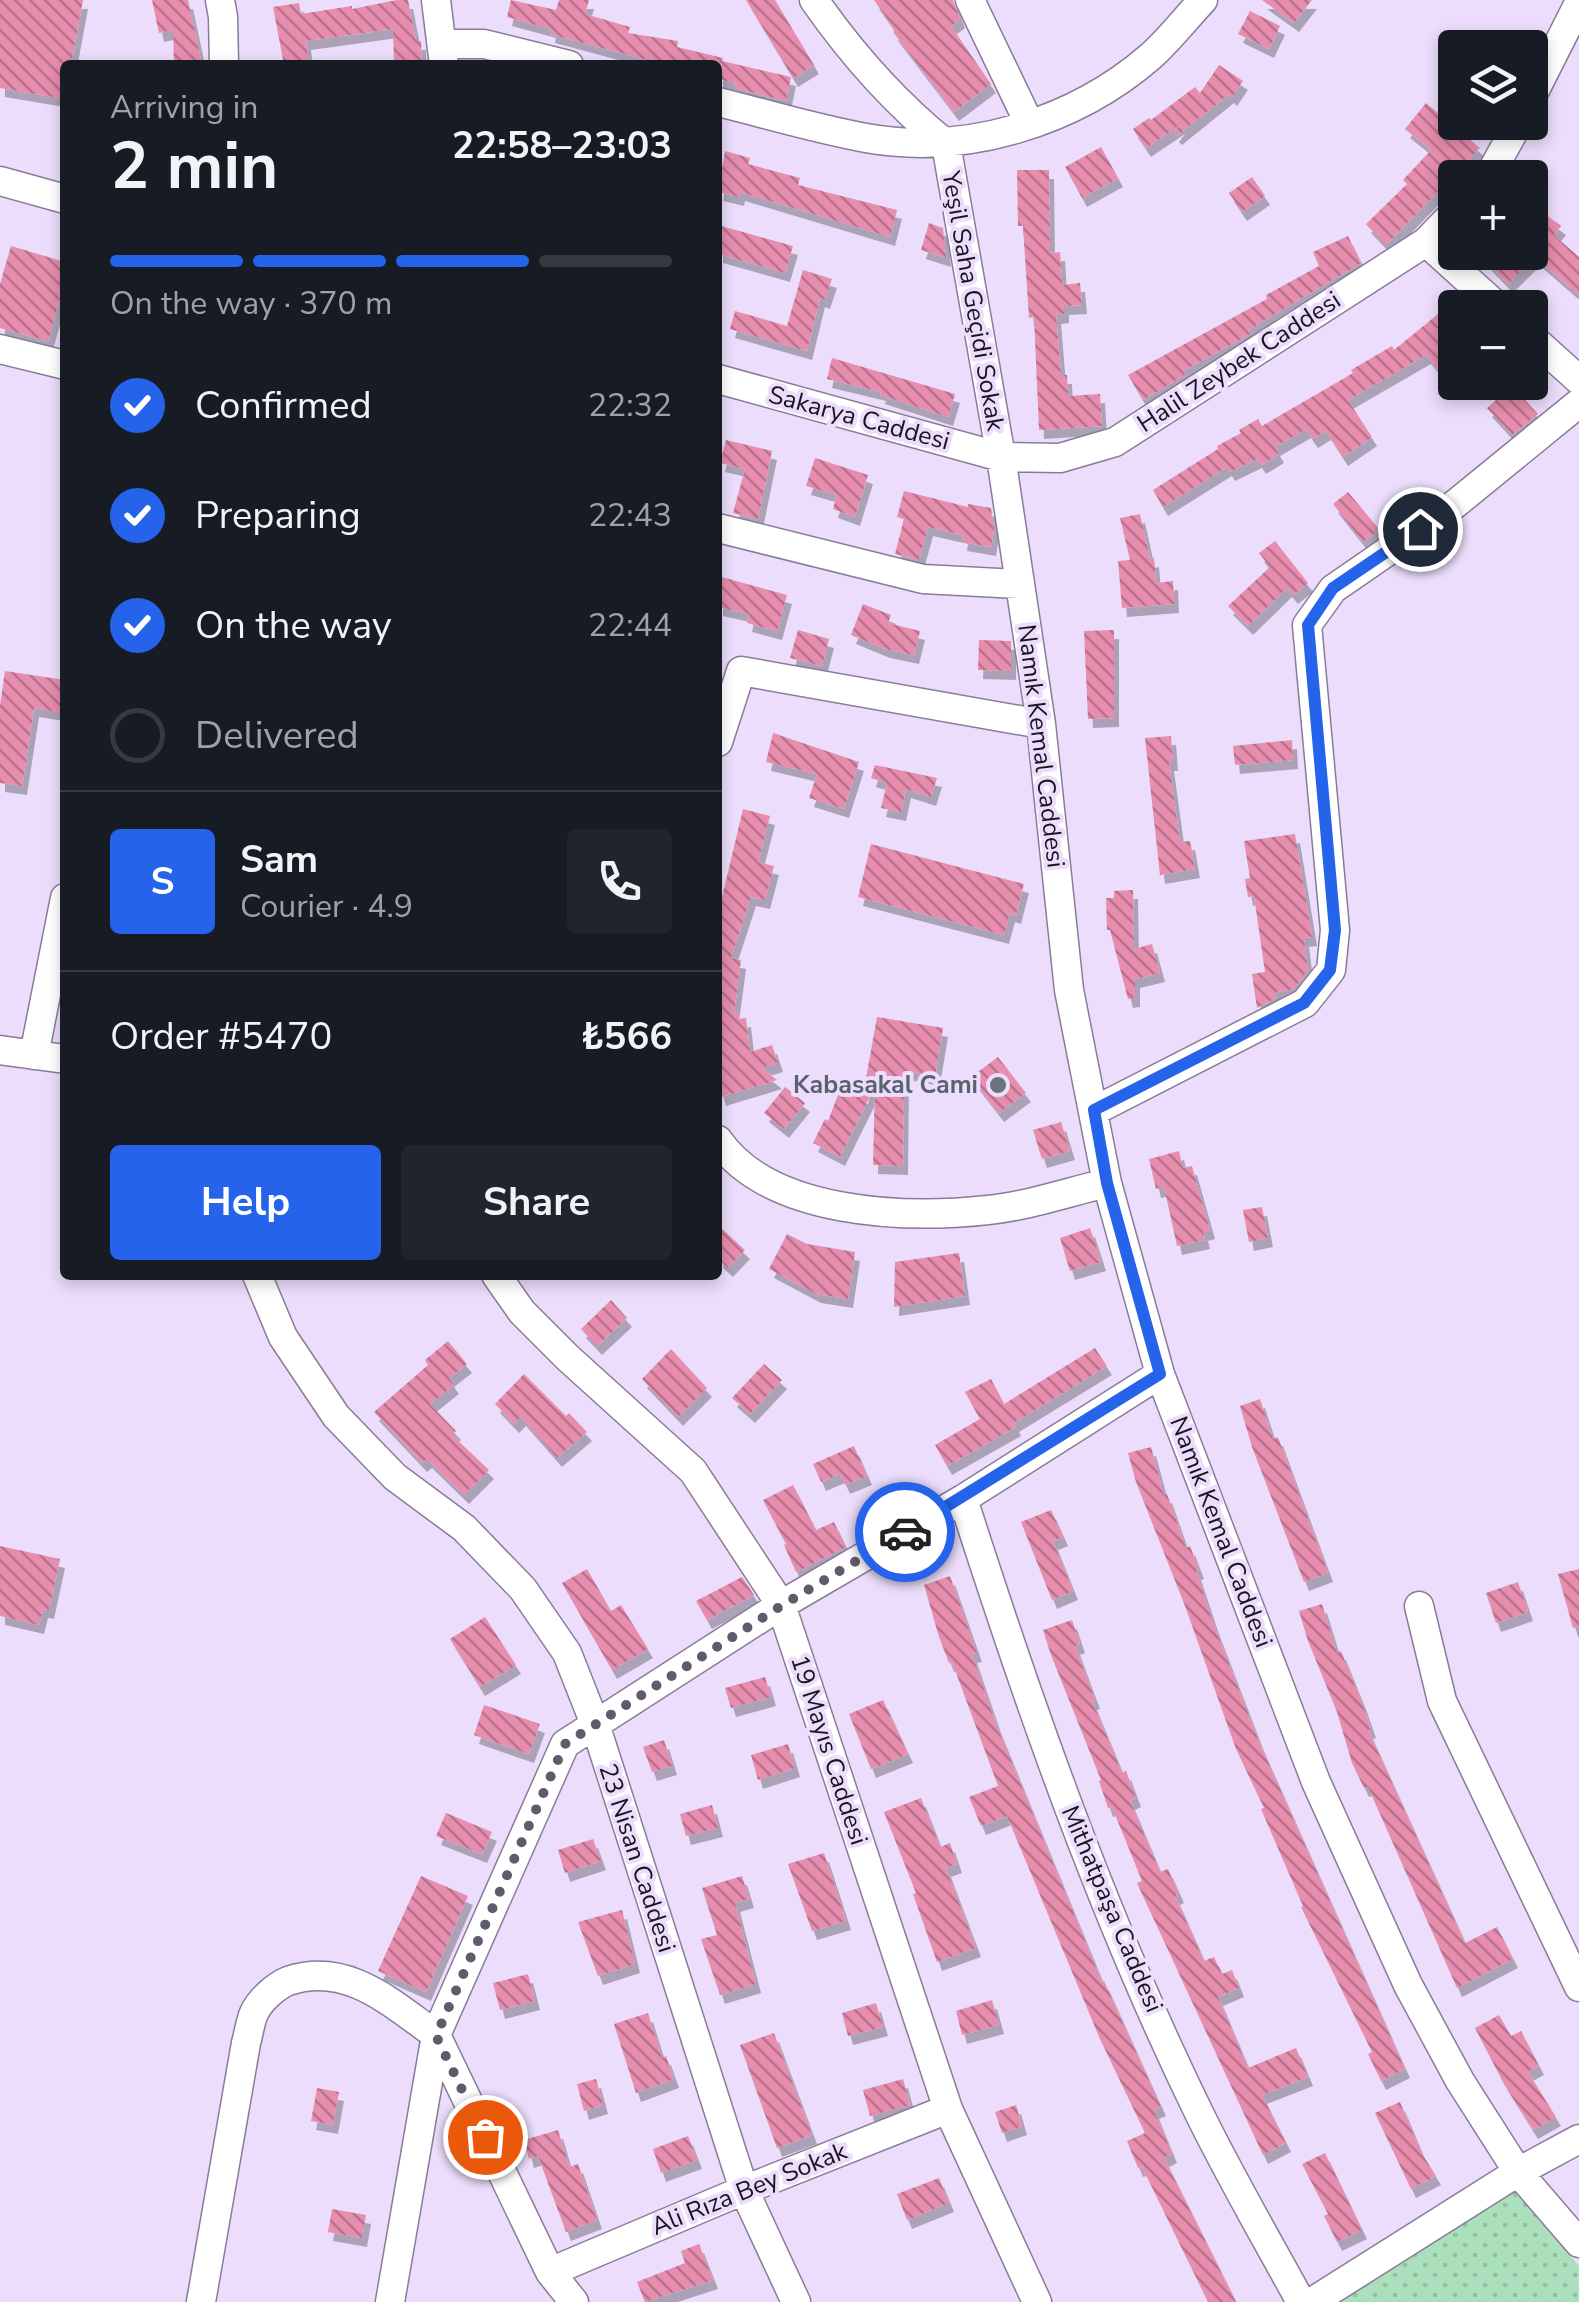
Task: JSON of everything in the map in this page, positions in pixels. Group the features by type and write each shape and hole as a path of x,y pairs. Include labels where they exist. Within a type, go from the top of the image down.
{"street":[{"path":"220,0 224,60"},
{"path":"436,0 444,54 484,44 548,60"},
{"path":"814,0 845,44 920,124 946,144"},
{"path":"970,0 1029,123"},
{"path":"722,103 868,138 946,144 1004,132 1079,105 1150,56 1204,0"},
{"path":"1548,64 1579,3"},
{"name":"Yeşil Saha Geçidi Sokak","path":"946,144 1001,458"},
{"path":"0,181 60,198"},
{"name":"Halil Zeybek Caddesi","path":"1001,458 1060,458 1116,442 1426,242 1438,230"},
{"path":"1426,242 1479,290"},
{"path":"0,349 60,364"},
{"path":"1548,352 1579,380"},
{"name":"Sakarya Caddesi","path":"722,380 1001,458"},
{"path":"1094,1110 1304,1003 1330,970 1335,930 1308,625 1333,588 1449,509 1579,403"},
{"name":"Namık Kemal Caddesi","path":"1001,458 1041,724 1069,990 1107,1183 1160,1374 1324,1799 1408,1985 1460,2080 1518,2172 1579,2244"},
{"path":"722,529 924,579 1020,584"},
{"path":"722,730 742,671 1041,724"},
{"path":"34,1056 60,923"},
{"path":"0,1050 60,1059"},
{"path":"722,1146 775,1187 840,1207 914,1215 991,1210 1107,1183"},
{"name":"23 Nisan Caddesi","path":"259,1280 283,1337 336,1416 394,1477 464,1528 524,1589 566,1653 595,1724 744,2190 796,2302"},
{"name":"19 Mayıs Caddesi","path":"500,1280 522,1312 556,1346 693,1471 781,1606 948,2108 1037,2302"},
{"path":"390,2302 436,2036 565,1744 781,1606 963,1499 1160,1374"},
{"name":"Mithatpaşa Caddesi","path":"963,1499 1030,1706 1110,1910 1200,2114 1300,2302"},
{"path":"1418,1606 1442,1701 1505,1839 1579,1986"},
{"path":"201,2302 255,2010 279,1985 309,1974 340,1977 367,1988 436,2036 550,2272 574,2302"},
{"name":"Ali Rıza Bey Sokak","path":"550,2272 948,2108"},
{"path":"1312,2302 1518,2172 1579,2139"}],"green space":[{"path":"1515,2191 1579,2266 1579,2302 1339,2302"}],"building":[{"path":"0,0 83,0 72,60 60,60 60,98 0,88"},
{"path":"152,0 188,0 201,60 174,60 173,30 159,33"},
{"path":"408,0 416,41 421,41 422,60 394,60 393,29 306,41 308,60 283,60 273,7 299,3 301,14"},
{"path":"511,0 556,10 559,0 589,0 585,14 630,27 628,33 678,41 677,47 723,58 647,60 550,34 551,29 507,17"},
{"path":"746,0 775,0 814,65 793,78"},
{"path":"874,0 953,0 960,19 951,26 991,84 954,112 893,32"},
{"path":"1262,0 1312,0 1294,23"},
{"path":"1250,11 1280,26 1269,49 1238,34"},
{"path":"722,61 791,77 786,101 735,88 736,83 722,80"},
{"path":"1219,65 1243,81 1232,97 1229,94 1177,136 1174,133 1180,125 1146,148 1133,129 1195,87 1200,93"},
{"path":"1426,103 1438,113 1438,140 1470,140 1480,148 1468,160 1438,160 1438,191 1386,245 1366,224 1407,184 1403,180 1431,150 1405,129"},
{"path":"1101,147 1118,178 1082,198 1065,167"},
{"path":"725,151 750,158 748,164 800,178 798,185 897,210 890,237 740,192 739,197 722,193"},
{"path":"1017,170 1049,170 1050,253 1060,252 1062,285 1080,283 1082,305 1064,306 1064,314 1056,315 1061,375 1067,375 1068,396 1100,394 1102,426 1039,430 1034,317 1029,318 1023,226 1018,226"},
{"path":"1252,177 1265,196 1242,212 1229,193"},
{"path":"1548,216 1561,226 1554,235 1579,257 1579,295 1548,268"},
{"path":"929,223 943,228 946,258 921,250"},
{"path":"722,226 793,246 785,273 722,255"},
{"path":"1348,236 1361,263 1248,330 1250,334 1183,371 1185,375 1143,400 1128,375 1267,299 1266,295 1319,266 1313,252"},
{"path":"11,246 60,261 60,298 48,341 0,328 0,284"},
{"path":"803,270 832,279 825,300 820,298 807,351 730,329 735,311 787,326"},
{"path":"1495,270 1522,270 1508,284"},
{"path":"1438,314 1438,370 1426,355 1348,400 1372,437 1343,457 1326,431 1313,439 1306,429 1275,447 1279,454 1261,465 1257,459 1230,472 1227,467 1163,507 1153,490 1241,433 1239,430 1258,419 1262,426 1392,346 1394,350"},
{"path":"832,358 955,394 948,417 880,395 881,392 827,379"},
{"path":"1496,400 1525,400 1538,414 1512,435 1487,408"},
{"path":"726,440 772,451 758,519 733,513 745,469 722,463"},
{"path":"815,458 868,475 855,517 833,509 837,495 806,486"},
{"path":"904,491 968,507 991,508 991,547 962,542 963,535 928,527 919,560 895,554 904,519 897,517"},
{"path":"1348,492 1379,529 1363,542 1333,504"},
{"path":"1140,514 1150,559 1154,558 1156,583 1173,581 1174,604 1122,608 1118,561 1130,560 1120,518"},
{"path":"1275,541 1308,583 1293,595 1287,588 1248,626 1228,606 1270,567 1259,553"},
{"path":"722,577 787,595 777,631 747,623 749,614 722,608"},
{"path":"863,604 891,615 888,623 920,631 914,655 885,649 851,635"},
{"path":"798,630 829,639 822,666 790,658"},
{"path":"1114,630 1114,718 1088,719 1084,631"},
{"path":"979,640 1011,641 1011,671 978,670"},
{"path":"5,671 60,679 60,712 34,708 22,786 0,783 0,706"},
{"path":"773,733 859,762 844,809 809,798 817,774 766,762"},
{"path":"1171,736 1173,762 1169,762 1180,842 1190,841 1195,869 1160,875 1145,738"},
{"path":"1292,740 1293,760 1235,765 1233,746"},
{"path":"875,765 937,778 931,797 906,789 901,812 881,808 887,783 871,778"},
{"path":"743,809 770,816 758,862 774,866 765,900 751,897 731,958 741,960 734,1013 739,1013 739,1019 746,1018 750,1052 772,1045 778,1063 762,1068 777,1080 722,1097 722,897"},
{"path":"1295,834 1312,937 1304,938 1308,970 1294,989 1276,992 1276,998 1257,1008 1252,974 1265,972 1254,896 1248,897 1245,879 1250,878 1244,841"},
{"path":"871,844 1024,884 1016,915 1010,913 1004,935 858,897"},
{"path":"1133,890 1134,949 1152,944 1160,973 1135,979 1135,998 1128,999 1107,930 1106,898 1114,898 1114,891"},
{"path":"877,1017 943,1028 935,1077 904,1071 903,1166 873,1165 875,1086 840,1157 813,1143 825,1119 828,1121 841,1087 863,1095"},
{"name":"Kabasakal Cami","path":"998,1057 1026,1093 999,1113 971,1077"},
{"path":"785,1087 805,1103 784,1129 764,1113"},
{"path":"1061,1122 1070,1151 1042,1159 1033,1130"},
{"path":"1179,1151 1183,1168 1192,1166 1210,1230 1203,1232 1205,1240 1177,1246 1164,1187 1156,1189 1149,1159"},
{"path":"1262,1207 1268,1238 1249,1242 1243,1210"},
{"path":"1090,1228 1101,1262 1070,1271 1060,1238"},
{"path":"722,1229 745,1250 728,1268 722,1263"},
{"path":"787,1234 807,1244 855,1252 848,1299 816,1294 769,1269"},
{"path":"959,1253 965,1296 894,1307 895,1262"},
{"path":"611,1300 627,1318 597,1346 581,1329"},
{"path":"448,1341 467,1364 449,1378 454,1385 430,1404 456,1431 452,1435 489,1470 464,1495 427,1459 422,1463 374,1412 428,1365 425,1360"},
{"path":"1095,1348 1107,1366 1014,1423 1016,1427 947,1466 935,1445 980,1419 965,1392 991,1379 1004,1404"},
{"path":"671,1349 707,1388 678,1417 642,1379"},
{"path":"764,1364 782,1380 750,1414 732,1398"},
{"path":"524,1374 587,1432 557,1458 521,1417 514,1424 495,1404"},
{"path":"1260,1399 1328,1573 1304,1582 1240,1406"},
{"path":"854,1446 867,1476 845,1485 840,1474 821,1482 813,1464"},
{"path":"1151,1447 1164,1495 1167,1494 1186,1548 1190,1546 1214,1625 1259,1742 1405,2069 1381,2081 1368,2054 1372,2052 1301,1907 1261,1809 1264,1808 1236,1749 1136,1482 1128,1453"},
{"path":"793,1485 816,1530 834,1522 846,1547 796,1572 763,1500"},
{"path":"1051,1510 1063,1537 1053,1541 1073,1591 1052,1600 1021,1522"},
{"path":"0,1546 60,1559 49,1610 43,1609 39,1625 0,1616"},
{"path":"587,1569 611,1611 621,1605 648,1649 612,1670 562,1583"},
{"path":"1579,1569 1579,1627 1573,1628 1558,1574"},
{"path":"950,1576 996,1724 1102,1982 1161,2107 1154,2110 1172,2154 1164,2158 1236,2302 1208,2302 1142,2167 1138,2168 1127,2141 1145,2133 1100,2039 1007,1816 981,1826 969,1797 998,1786 939,1637 924,1585"},
{"path":"742,1577 754,1595 707,1620 696,1601"},
{"path":"1518,1582 1528,1612 1496,1623 1486,1593"},
{"path":"1322,1604 1337,1653 1341,1651 1362,1703 1371,1729 1368,1730 1465,1943 1497,1927 1513,1959 1457,1988 1368,1787 1364,1788 1352,1763 1337,1712 1308,1641 1299,1611"},
{"path":"485,1617 516,1665 480,1687 450,1639"},
{"path":"1072,1620 1080,1644 1075,1646 1095,1700 1092,1701 1122,1773 1126,1771 1136,1798 1130,1801 1160,1872 1168,1869 1179,1894 1175,1896 1204,1961 1214,1957 1222,1974 1232,1970 1239,1988 1218,1997 1248,2068 1296,2048 1308,2077 1262,2095 1286,2143 1263,2155 1137,1883 1142,1881 1112,1807 1108,1808 1101,1780 1051,1655 1043,1630"},
{"path":"765,1677 771,1697 731,1708 725,1688"},
{"path":"883,1700 908,1754 871,1769 849,1714"},
{"path":"484,1705 540,1724 529,1754 474,1735"},
{"path":"664,1740 672,1766 652,1772 643,1747"},
{"path":"788,1744 795,1768 758,1780 751,1755"},
{"path":"921,1798 940,1847 950,1843 957,1864 946,1868 976,1948 937,1962 913,1894 916,1893 884,1812"},
{"path":"712,1805 718,1828 686,1836 680,1814"},
{"path":"446,1813 492,1832 482,1854 436,1836"},
{"path":"593,1839 601,1861 565,1873 558,1850"},
{"path":"824,1853 846,1921 812,1931 788,1864"},
{"path":"421,1876 468,1896 426,1992 378,1971"},
{"path":"742,1876 749,1899 735,1903 756,1984 720,1995 701,1939 717,1935 702,1888"},
{"path":"622,1910 635,1964 598,1976 578,1922"},
{"path":"528,1974 535,2001 500,2010 493,1983"},
{"path":"992,2000 999,2025 962,2035 956,2011"},
{"path":"876,2003 883,2027 848,2036 842,2013"},
{"path":"648,2013 662,2058 666,2056 674,2079 636,2093 614,2024"},
{"path":"1499,2015 1511,2036 1521,2031 1539,2066 1528,2072 1556,2117 1533,2130 1475,2028"},
{"path":"774,2033 812,2135 777,2148 740,2045"},
{"path":"596,2079 603,2105 584,2111 577,2084"},
{"path":"903,2079 910,2105 870,2116 863,2090"},
{"path":"317,2088 339,2092 333,2125 311,2121"},
{"path":"1400,2102 1436,2176 1411,2189 1375,2113"},
{"path":"1016,2105 1022,2126 1002,2133 995,2112"},
{"path":"558,2130 569,2167 578,2164 597,2220 566,2232 538,2156 529,2159 524,2140"},
{"path":"688,2136 697,2160 661,2173 653,2149"},
{"path":"1325,2153 1362,2230 1337,2242 1324,2216 1328,2214 1302,2164"},
{"path":"939,2178 949,2203 907,2220 897,2194"},
{"path":"332,2209 366,2215 362,2238 328,2232"},
{"path":"699,2244 713,2280 645,2302 637,2282 685,2263 681,2251"}],"way so far":[{"path":"485,2137 436,2036 565,1744 905,1532"}],"place":[{"name":"Kabasakal Cami","path":"998,1085"}],"route":[{"path":"905,1532 1160,1374 1107,1183 1094,1110 1304,1003 1330,970 1335,930 1308,625 1333,588 1420,529"}]}
